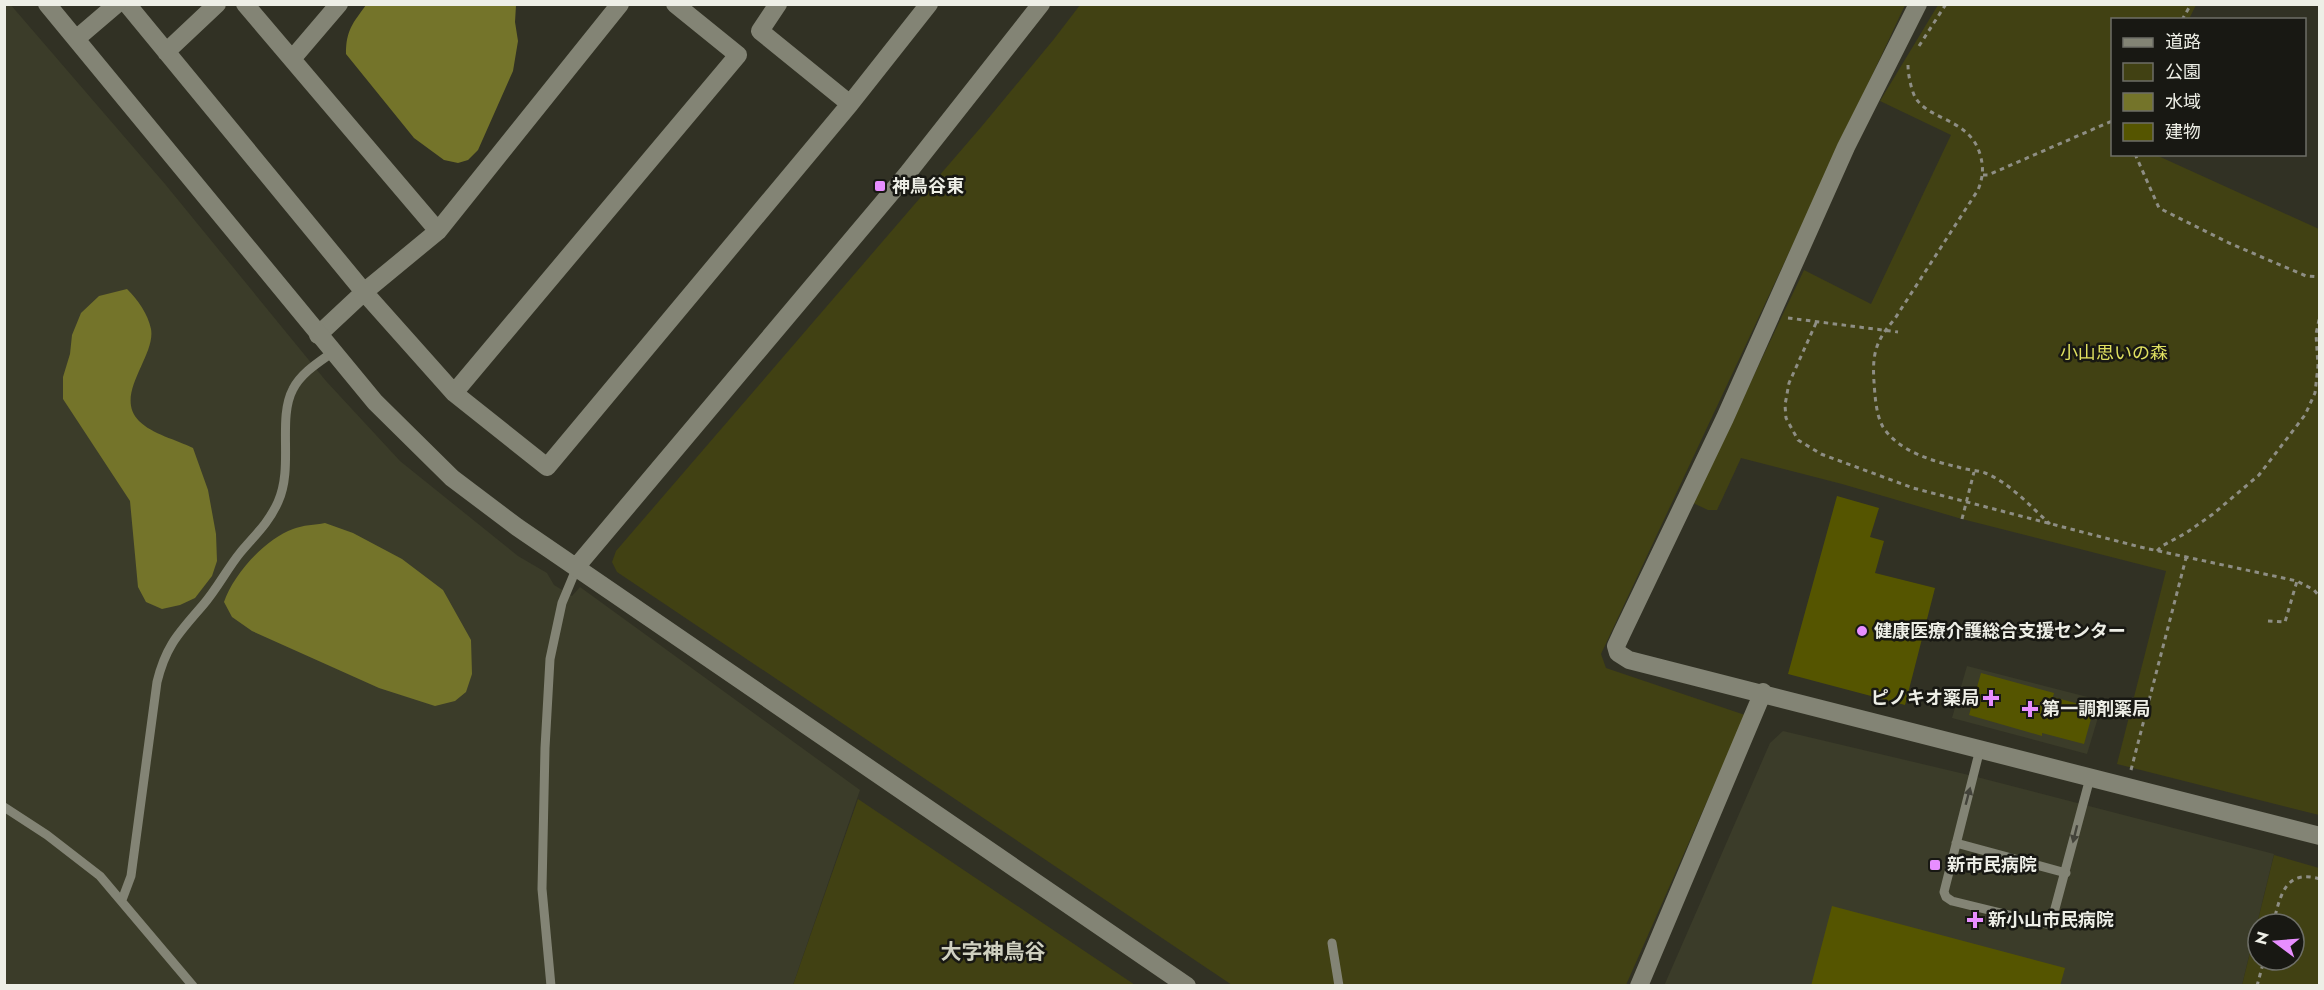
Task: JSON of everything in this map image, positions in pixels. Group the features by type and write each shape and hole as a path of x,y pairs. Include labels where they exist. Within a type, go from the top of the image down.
{"street":[{"path":"47,4 375,402 453,478 517,527 1187,986"},
{"path":"76,39 117,4"},
{"path":"127,4 364,292 453,393 547,467 850,104 929,4"},
{"path":"166,52 218,4"},
{"path":"245,4 438,231"},
{"path":"292,59 339,4"},
{"path":"318,335 364,292 438,231 620,4"},
{"path":"453,393 738,55 675,4"},
{"path":"778,4 760,31 850,104"},
{"path":"577,567 907,174 1041,4"},
{"path":"1918,4 1846,147 1725,418 1616,646 1618,654 1629,660 1763,692 2319,836"},
{"path":"1639,986 1763,692"}],"lane":[{"path":"122,900 131,876 157,682 166,651 241,552 255,539 279,500 287,454 288,400 301,377 333,352"},
{"path":"551,986 542,890 545,748 550,659 562,603 577,567"},
{"path":"1980,749 1944,892 1946,897 1952,901 2046,924 2053,916 2066,873 2090,778"},
{"path":"4,807 47,835 100,876 193,986"},
{"path":"1956,843 2066,873"},
{"path":"1332,943 1339,986"}],"path":[{"path":"1916,50 1946,4"},
{"path":"2183,18 2191,4"},
{"path":"1910,59 1908,68 1915,97 1974,140 1983,163 1983,175 1978,190 1894,320 1880,336 1873,362 1876,399 1882,425 1892,439 1916,453 1984,473 2012,491 2050,524"},
{"path":"1983,175 1989,175 2111,121"},
{"path":"2136,156 2159,208 2229,243 2306,276 2319,277"},
{"path":"2157,551 2213,514 2259,475 2305,416 2315,393 2318,366 2316,334 2319,315"},
{"path":"1784,318 1898,333"},
{"path":"1816,323 1785,396 1786,418 1798,440 1821,454 1882,477 1966,502 2186,558 2297,581 2314,590 2319,597"},
{"path":"1962,519 1974,471"},
{"path":"2131,770 2186,558"},
{"path":"2268,621 2285,622 2297,581"},
{"path":"2276,912 2282,891 2286,886 2307,875 2319,879"}],"shaded area":[{"path":"10,4 165,184 326,381 400,461 518,556 547,573 554,585 572,596 580,587 860,790 793,985 5,986 4,5"},
{"path":"1967,666 2103,701 2087,754 1952,718"},
{"name":"新小山市民病院","path":"1783,731 1973,776 2274,854 2260,912 2246,912 2246,969 2242,985 1664,986 1770,743"}],"green space":[{"path":"1080,5 1905,5 1601,654 1606,668 1745,715 1626,985 1232,985 617,572 612,562 616,551 982,126"},
{"name":"小山思いの森","path":"1938,5 2196,5 2190,18 2111,18 2111,156 2158,156 2319,229 2319,815 2117,764 2166,571 1962,519 1842,484 1741,458 1717,510 1708,510 1693,503 1804,270 1871,304 1951,135 1880,101"},
{"path":"858,799 1135,985 793,985"},
{"path":"2274,855 2319,868 2319,985 2242,985 2246,969 2246,972 2306,972 2306,912 2260,912"}],"water":[{"path":"366,5 516,5 515,22 518,41 513,71 478,150 468,160 458,163 444,160 414,138 346,54 349,33"},
{"path":"127,289 142,307 151,329 148,351 133,388 132,411 144,426 193,448 208,490 216,534 217,561 212,576 195,598 180,605 162,609 146,602 138,587 130,501 63,399 63,377 70,354 72,335 81,313 99,296"},
{"path":"325,523 353,533 402,559 443,590 471,640 472,674 466,692 455,701 435,706 379,688 252,631 232,617 224,602 228,592 251,559 282,534 293,529"}],"building":[{"name":"健康医療介護総合支援センター","path":"1837,496 1879,508 1870,537 1884,541 1875,573 1935,588 1905,705 1788,674"},
{"path":"1981,673 2054,693 2053,697 2094,708 2084,744 2042,733 2042,736 1969,715"},
{"path":"1832,906 2065,968 2060,986 1811,986"}],"place":[{"name":"神鳥谷東","path":"880,186"},
{"name":"健康医療介護総合支援センター","path":"1862,631"},
{"name":"ピノキオ薬局","path":"1991,698"},
{"name":"第一調剤薬局","path":"2030,709"},
{"name":"新市民病院","path":"1935,865"},
{"name":"新小山市民病院","path":"1975,920"}],"district":[{"name":"大字神鳥谷","path":"993,952"}]}
